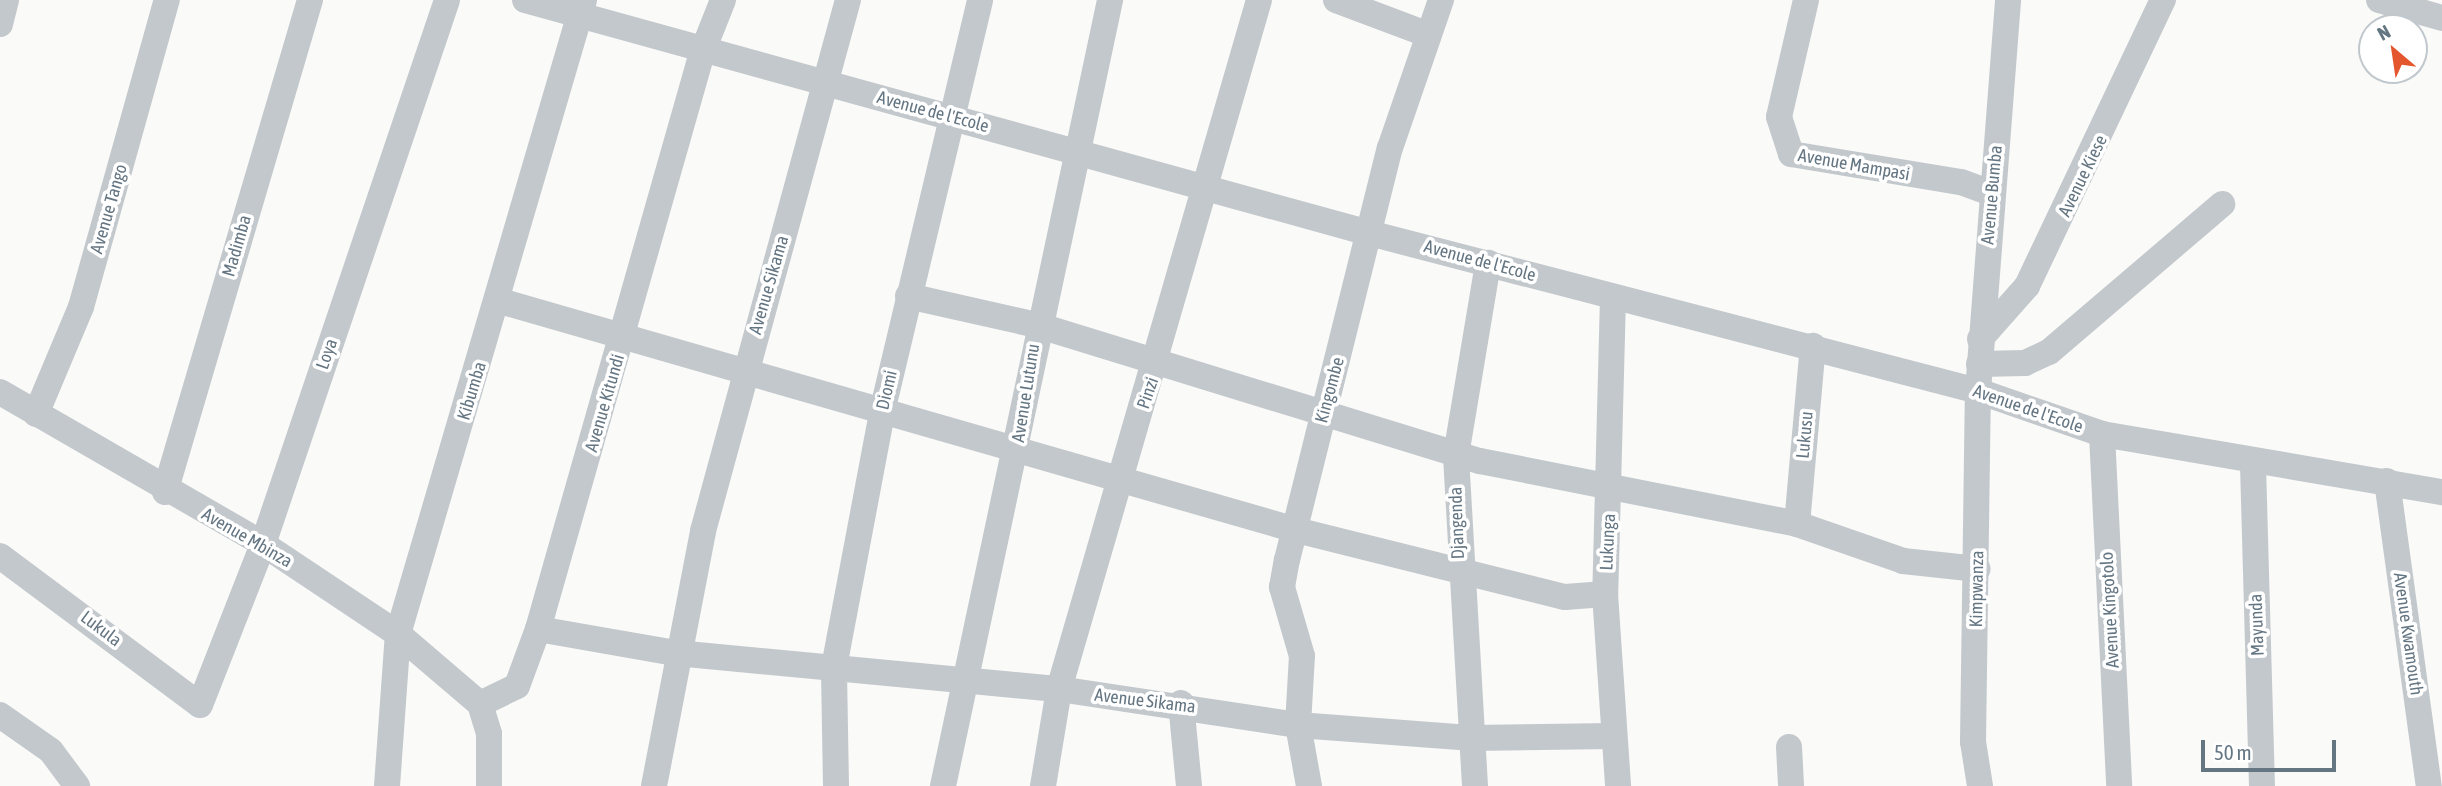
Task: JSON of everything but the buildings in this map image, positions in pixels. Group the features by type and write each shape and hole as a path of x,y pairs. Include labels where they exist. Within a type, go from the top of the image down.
{"street":[{"path":"0,24 6,0"},
{"name":"Avenue Tango","path":"36,414 81,307 167,0"},
{"name":"Madimba","path":"165,492 310,0"},
{"name":"Loya","path":"200,705 263,544 447,0"},
{"name":"Avenue de l'Ecole","path":"525,0 581,9 702,53 1077,149 1207,184 1373,234 1813,346 1978,391 2102,434 2253,465 2387,481 2442,492"},
{"name":"Avenue Kitundi","path":"481,704 517,686 538,629 625,333 702,53 723,0"},
{"name":"Avenue Sikama","path":"654,786 676,653 746,368 848,0"},
{"name":"Diomi","path":"836,786 834,667 882,412 980,0"},
{"name":"Avenue Lutunu","path":"943,786 962,683 1018,448 1037,325 1110,0"},
{"name":"Pinzi","path":"1044,786 1059,689 1120,475 1158,362 1259,0"},
{"path":"1336,0 1429,35"},
{"name":"Kingombe","path":"1309,786 1298,725 1301,656 1282,587 1321,418 1373,234 1390,148 1441,0"},
{"name":"Avenue Mampasi","path":"1806,0 1779,117 1791,154 1961,182 1991,194"},
{"name":"Avenue Bumba","path":"1978,391 1991,194 2008,0"},
{"name":"Avenue Kiese","path":"1980,351 2027,286 2163,0"},
{"path":"2379,0 2442,18"},
{"name":"Kibumba","path":"387,786 398,634 500,301 581,9"},
{"path":"1980,351 2025,363 2049,352 2222,204"},
{"name":"Djangenda","path":"1475,786 1459,573 1455,455 1488,262"},
{"path":"908,296 1037,325 1158,362 1321,418 1455,455 1797,524 1903,561 1978,569"},
{"name":"Lukunga","path":"1613,297 1611,486 1605,594 1618,786"},
{"path":"500,301 746,368 882,412 1120,475 1296,530 1459,573 1565,597 1605,594"},
{"name":"Lukusu","path":"1797,524 1813,346"},
{"name":"Kimpwanza","path":"1978,391 1978,569 1973,742 1980,786"},
{"name":"Avenue Mbinza","path":"0,392 165,492 263,544 398,634 481,704"},
{"name":"Avenue Kingotolo","path":"2102,434 2119,786"},
{"name":"Mayunda","path":"2253,465 2262,786"},
{"name":"Avenue Kwamouth","path":"2387,481 2429,786"},
{"name":"Lukula","path":"0,556 200,705"},
{"name":"Avenue Sikama","path":"538,629 676,653 1181,703 1298,725 1470,738 1614,736"},
{"path":"1181,703 1189,786"},
{"path":"481,704 495,785"},
{"path":"0,715 51,751 77,786"},
{"path":"1963,786 1973,742"},
{"path":"1789,747 1791,786"}]}
